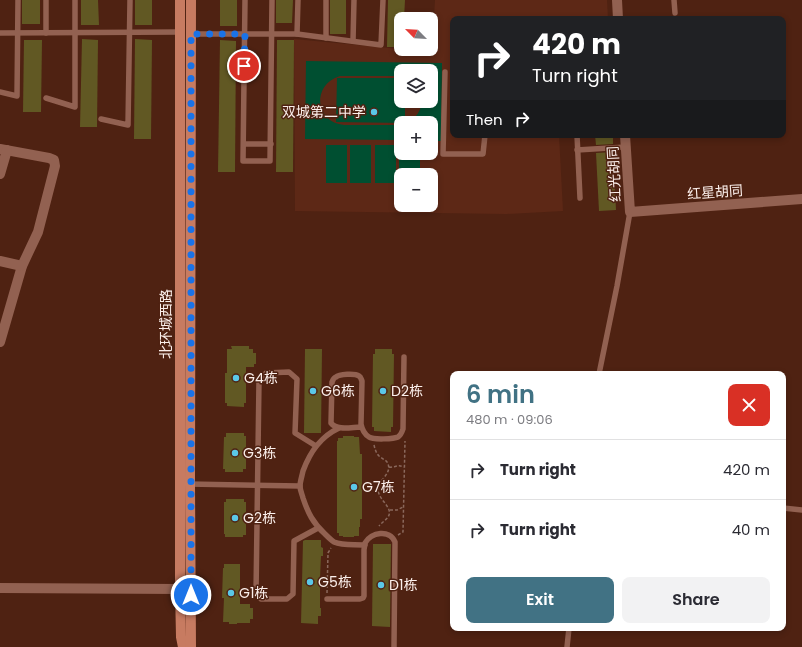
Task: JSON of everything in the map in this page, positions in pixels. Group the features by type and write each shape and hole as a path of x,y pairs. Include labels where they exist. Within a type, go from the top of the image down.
{"main road":[{"name":"北环城西路","path":"180,0 180,637 183,647"},
{"name":"北环城西路","path":"191,0 191,647"}],"street":[{"path":"617,0 618,16"},
{"name":"红光胡同","path":"625,138 630,212"},
{"path":"0,174 4,150 54,160 55,166 38,232 22,266 0,342"},
{"name":"红星胡同","path":"630,212 802,199"},
{"path":"0,261 22,266"},
{"path":"0,588 180,589"}],"lane":[{"path":"0,92 17,96 18,0"},
{"path":"46,0 46,33"},
{"path":"46,98 74,107 75,0"},
{"path":"101,119 128,125 130,0"},
{"path":"245,0 243,161 270,161 272,0"},
{"path":"297,34 298,0"},
{"path":"326,0 326,38"},
{"path":"353,41 354,0"},
{"path":"191,34 297,34 381,45 383,0"},
{"path":"674,0 675,13"},
{"path":"0,33 180,32"},
{"path":"444,72 443,154 483,154 485,138"},
{"path":"577,138 580,198"},
{"path":"244,144 271,144"},
{"path":"577,150 626,147"},
{"path":"600,371 630,212"},
{"path":"362,427 340,428 333,426 331,420 332,382 335,377 341,374 357,374 361,378 362,381 362,427 362,430 369,437 396,438 400,436 403,429 404,357"},
{"path":"316,446 295,433 297,379 289,372 266,373 259,381 256,594 261,598 287,599 293,594 294,541 318,528"},
{"path":"340,428 327,436 316,446 308,459 300,486 308,513 318,528 334,542 365,545"},
{"path":"180,484 300,486"},
{"path":"786,508 802,510"},
{"path":"327,599 363,598 365,545 369,538 380,533 392,536 394,539 395,549 394,647"},
{"path":"567,647 569,631"}],"path":[{"path":"394,539 403,532 405,440 400,436"},
{"path":"373,438 377,455 386,462 389,467 388,472 378,489 381,498 390,510 389,516 377,527 374,535"},
{"path":"389,467 398,465 404,467"},
{"path":"390,510 397,510 403,507"},
{"path":"327,599 328,553 334,542"}],"shaded area":[{"name":"双城第二中学","path":"435,0 607,0 608,16 450,16 450,138 559,138 563,211 506,214 295,211 294,39 394,48 394,56 438,56 438,12 434,12"}],"green space":[{"path":"306,61 442,63 441,141 438,141 438,116 416,116 420,108 438,108 438,64 394,64 394,76 340,76 324,87 320,103 322,111 327,117 334,122 344,125 394,125 394,140 305,139"},
{"path":"337,78 394,78 394,108 405,108 405,116 394,116 394,123 336,122"},
{"path":"326,145 347,145 347,183 326,183"},
{"path":"350,145 371,145 371,183 350,183"},
{"path":"375,145 394,145 394,160 396,160 396,168 394,168 394,183 375,183"},
{"path":"399,160 420,160 420,168 399,168"}],"building":[{"path":"22,0 40,0 40,24 22,24"},
{"path":"81,0 98,0 99,25 81,25"},
{"path":"135,0 152,0 152,25 135,25"},
{"path":"220,0 237,0 237,26 220,26"},
{"path":"276,0 293,0 292,23 276,23"},
{"path":"330,0 346,0 346,34 330,34"},
{"path":"388,0 405,0 404,12 394,12 394,47 387,47"},
{"path":"82,39 98,40 97,127 80,127"},
{"path":"135,39 152,40 151,139 134,139"},
{"path":"24,40 42,40 41,112 23,112"},
{"path":"220,40 236,41 235,172 218,172"},
{"path":"277,40 294,40 293,172 276,172"},
{"path":"595,138 613,138 613,144 596,145"},
{"path":"613,152 616,210 599,211 596,153"},
{"name":"G4栋","path":"231,346 249,346 249,349 253,349 253,353 256,353 256,364 254,364 254,367 246,367 246,403 244,403 244,407 227,406 227,403 225,403 227,349 232,349"},
{"name":"G6栋","path":"305,349 322,349 321,433 304,433"},
{"name":"D2栋","path":"375,349 392,349 392,354 394,354 393,427 391,427 391,432 374,431 374,427 372,427 373,354 375,354"},
{"name":"G3栋","path":"226,433 244,433 244,436 246,436 246,469 243,469 243,472 225,472 225,469 223,469 224,437 226,437"},
{"name":"G7栋","path":"343,436 359,437 360,454 362,454 362,519 360,519 359,536 354,537 343,537 339,536 339,533 337,533 337,441 338,438 343,438"},
{"name":"G2栋","path":"226,499 244,499 244,502 246,502 246,535 243,535 243,537 225,537 224,502 226,502"},
{"name":"G5栋","path":"321,540 321,547 323,548 320,578 321,616 318,616 318,624 301,623 303,541"},
{"name":"D1栋","path":"373,544 391,544 390,627 372,626"},
{"name":"G1栋","path":"224,564 240,564 240,604 250,604 250,608 253,608 253,619 250,619 250,623 229,624 229,622 223,622 224,598 222,598"}],"place":[{"name":"双城第二中学","path":"374,112"},
{"name":"G4栋","path":"236,378"},
{"name":"G6栋","path":"313,391"},
{"name":"D2栋","path":"383,391"},
{"name":"G3栋","path":"235,453"},
{"name":"G7栋","path":"354,487"},
{"name":"G2栋","path":"235,518"},
{"name":"G5栋","path":"310,582"},
{"name":"D1栋","path":"381,585"},
{"name":"G1栋","path":"231,593"}],"route":[{"path":"191,595 191,34 245,34 244,66"}]}
